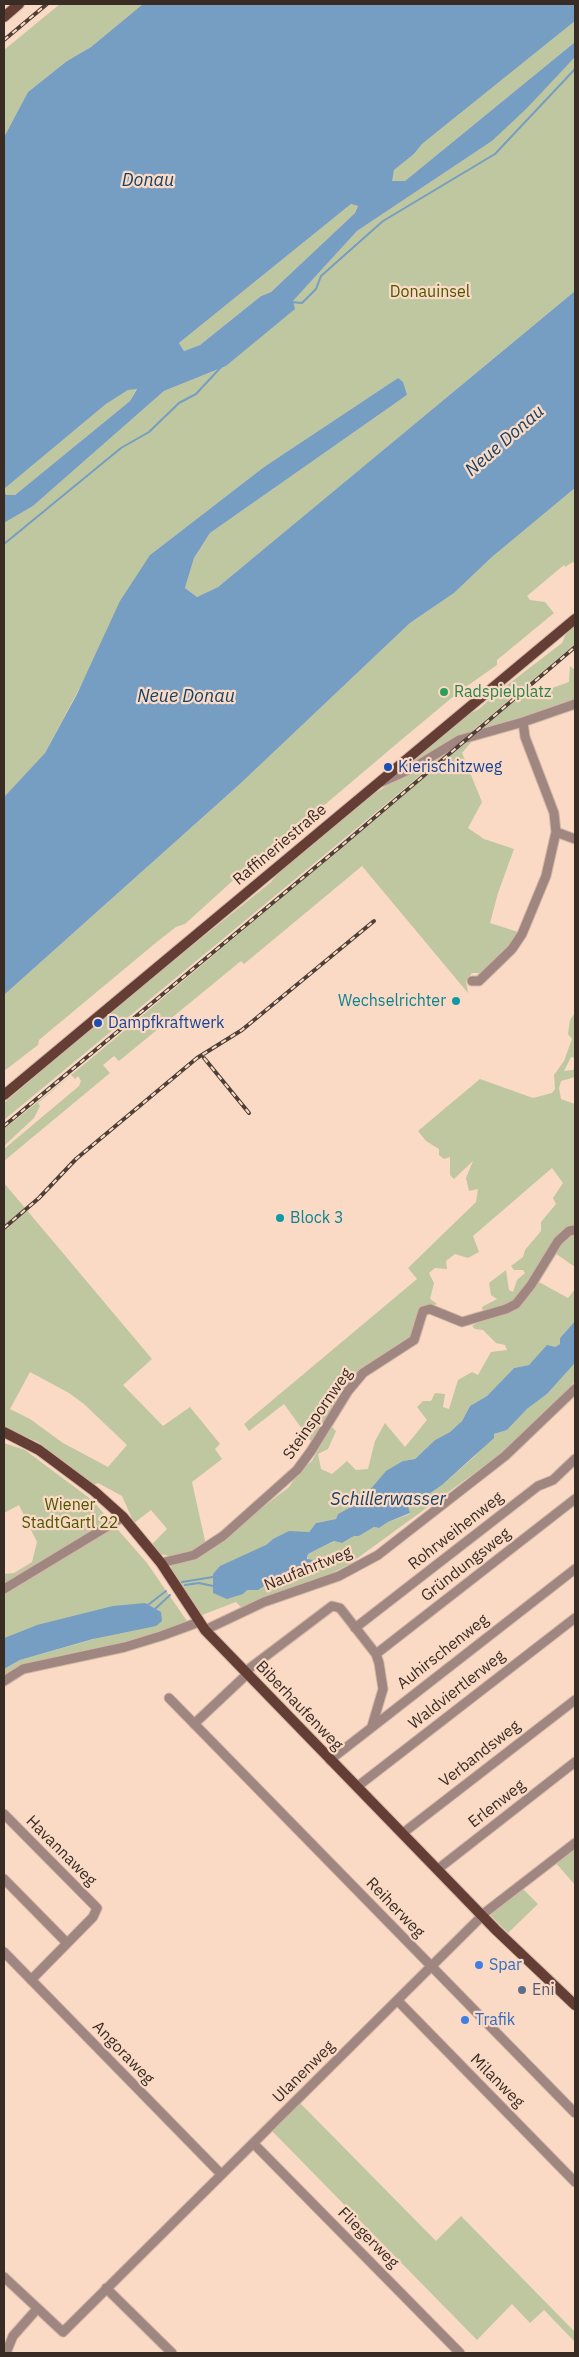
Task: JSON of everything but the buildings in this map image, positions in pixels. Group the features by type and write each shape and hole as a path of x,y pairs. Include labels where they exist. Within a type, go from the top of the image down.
{"main road":[{"path":"4,17 19,4"},
{"name":"Raffineriestraße","path":"4,1095 575,619"},
{"name":"Biberhaufenweg","path":"4,1432 39,1450 94,1491 123,1518 161,1563 202,1626 483,1916 575,2005"}],"street":[{"path":"378,784 413,768 459,740 523,722 575,704"},
{"path":"472,981 479,981 512,949 522,934 546,876 556,832 554,813 526,737 523,722"},
{"path":"556,832 575,839"},
{"name":"Steinspornweg","path":"161,1563 194,1555 223,1536 297,1470 311,1452 348,1391 363,1373 414,1340 423,1311 430,1309 462,1322 506,1309 516,1304 558,1241 569,1231 575,1230"},
{"name":"Naufahrtweg","path":"4,1681 23,1669 68,1657 125,1647 202,1626 339,1576 378,1555 505,1456 575,1389"},
{"name":"Rohrweihenweg","path":"355,1628 538,1486 553,1480 575,1459"},
{"name":"Gründungsweg","path":"376,1654 575,1499"},
{"path":"4,1590 123,1518"},
{"name":"Auhirschenweg","path":"330,1760 575,1569"},
{"path":"194,1724 252,1666 330,1606 340,1608 376,1654 382,1674 383,1690 372,1726"},
{"name":"Waldviertlerweg","path":"358,1786 575,1618"},
{"name":"Reiherweg","path":"169,1698 575,2113"},
{"name":"Verbandsweg","path":"403,1832 575,1700"},
{"name":"Erlenweg","path":"438,1869 575,1762"},
{"name":"Havannaweg","path":"4,1814 97,1908 93,1917 67,1943"},
{"name":"Ulanenweg","path":"37,2309 63,2332 494,1905 575,1843"},
{"path":"4,1879 67,1943 31,1980"},
{"name":"Angoraweg","path":"4,1952 221,2174"},
{"name":"Milanweg","path":"398,2001 575,2182"},
{"name":"Fliegerweg","path":"254,2144 460,2353"},
{"path":"4,2277 37,2309 13,2336 6,2353"},
{"path":"106,2288 172,2353"}],"green space":[{"path":"60,4 143,4 91,47 67,61 28,92 4,137 4,50"},
{"path":"575,21 575,42 405,181 391,181 394,170 414,154 422,144"},
{"name":"Donauinsel","path":"575,57 575,291 218,587 197,597 185,588 194,558 210,533 407,395 398,378 264,467 150,555 45,753 4,797 4,523 33,506 164,391 226,366 294,309 293,301 357,231 492,141"},
{"path":"351,204 358,206 355,213 271,292 261,296 200,345 184,351 179,343"},
{"path":"137,388 130,401 15,495 6,495 4,489 106,404 128,390"},
{"path":"575,488 575,565 573,562 565,567 564,565 527,596 530,600 545,602 554,613 497,660 497,665 460,691 269,852 239,875 185,924 176,927 158,941 39,1040 38,1045 4,1071 4,995 241,783 410,623 454,593 492,557"},
{"path":"575,625 575,644 470,733 408,766 407,764 467,715 479,709 562,643 566,634"},
{"path":"570,666 575,670 575,699 528,717 479,731 522,695 524,698 569,682"},
{"path":"471,738 473,740 462,753 482,802 468,828 484,839 514,849 498,893 490,923 518,932 512,943 482,973 472,973 466,981 468,993 362,866 244,964 241,961 119,1061 114,1056 103,1065 110,1073 4,1161 4,1149 79,1086 81,1081 78,1076 75,1079 71,1075 38,1103 40,1106 34,1118 4,1146 4,1129 87,1062"},
{"path":"462,740 4,1120 4,1103 116,1007 271,882 282,868 367,798"},
{"path":"575,1013 575,1058 571,1057 564,1071 573,1070 575,1066 575,1077 561,1081 559,1088 561,1099 575,1104 575,1267 555,1253 537,1281 568,1298 575,1289 575,1321 560,1338 560,1344 555,1347 547,1346 529,1365 514,1368 487,1396 470,1406 462,1421 450,1432 435,1440 415,1459 403,1461 369,1494 360,1499 360,1502 338,1514 336,1519 316,1523 309,1532 273,1539 266,1545 247,1590 273,1582 281,1575 287,1575 308,1563 308,1554 335,1541 342,1543 374,1527 379,1528 388,1522 410,1514 408,1506 420,1494 429,1494 442,1485 475,1456 494,1434 507,1430 527,1409 547,1394 575,1363 575,1382 502,1453 348,1565 317,1580 241,1607 236,1602 202,1615 172,1571 169,1556 161,1554 152,1544 167,1529 151,1510 134,1523 122,1496 98,1483 93,1485 38,1442 4,1428 4,1183 152,1359 123,1385 163,1426 190,1407 220,1444 215,1449 222,1459 192,1482 207,1550 289,1487 300,1471 312,1461 331,1426 336,1431 328,1449 318,1454 321,1469 332,1474 347,1461 356,1470 368,1469 375,1441 385,1423 405,1447 427,1420 417,1407 423,1401 431,1401 435,1393 445,1394 443,1407 449,1409 458,1380 472,1372 478,1375 491,1352 507,1350 505,1345 496,1343 483,1330 475,1329 472,1326 485,1318 482,1307 497,1299 491,1295 489,1283 506,1270 509,1290 513,1292 517,1280 525,1273 523,1270 514,1270 511,1266 523,1257 525,1250 541,1231 541,1222 556,1204 553,1198 563,1183 552,1168 473,1236 479,1252 468,1258 455,1254 446,1261 447,1269 435,1268 429,1273 434,1283 430,1299 437,1304 419,1310 411,1337 390,1353 363,1367 355,1377 350,1376 313,1444 284,1404 249,1431 244,1424 417,1279 408,1268 476,1202 478,1189 469,1191 466,1178 473,1161 454,1179 450,1175 450,1157 444,1159 439,1155 439,1149 426,1141 418,1131 480,1079 533,1098 552,1093 555,1089 554,1075 564,1061 572,1039 568,1034 570,1020","holes":["30,1372 69,1393 84,1404 127,1445 108,1467 63,1443 30,1419 10,1409"]},
{"name":"Wiener StadtGartl 22","path":"4,1443 25,1450 92,1500 147,1563 187,1621 144,1638 62,1655 21,1667 4,1679 4,1669 20,1660 94,1639 37,1625 4,1638 4,1574 14,1573 32,1562 37,1542 19,1505 4,1513"},
{"path":"575,1848 575,1885 555,1862"},
{"path":"522,1888 538,1904 508,1933 491,1916 492,1911"},
{"path":"300,2103 436,2241 461,2216 575,2332 575,2342 544,2310 530,2323 512,2304 477,2340 272,2131"}],"water":[{"name":"Donau","path":"143,4 575,4 575,21 422,144 414,154 394,170 392,181 405,181 575,42 575,57 527,108 492,141 357,231 293,301 295,309 226,366 164,391 33,506 4,523 4,490 6,495 15,495 130,401 137,389 128,390 106,404 4,489 4,137 28,92 67,61 91,47","holes":["351,204 358,206 355,213 271,292 261,296 200,345 184,351 179,343"]},
{"name":"Neue Donau","path":"575,291 575,488 492,557 454,593 410,623 241,783 4,995 4,797 45,753 77,694 120,601 150,555 264,467 398,378 403,382 407,395 210,533 194,558 185,588 197,597 218,587"},
{"name":"Schillerwasser","path":"575,1321 575,1363 547,1394 527,1409 507,1430 494,1434 494,1438 442,1485 429,1494 420,1494 415,1503 408,1506 410,1513 379,1528 374,1527 342,1543 334,1541 308,1554 307,1559 313,1560 312,1563 308,1563 287,1575 281,1575 258,1590 247,1590 243,1594 227,1599 213,1593 213,1574 220,1566 266,1545 289,1531 309,1532 316,1523 336,1519 338,1514 360,1502 360,1499 369,1494 369,1491 386,1471 403,1461 415,1459 435,1440 450,1432 462,1421 470,1406 487,1396 514,1368 529,1365 547,1345 555,1347 560,1344 560,1338"},
{"path":"145,1603 161,1612 162,1621 156,1626 93,1639 20,1660 4,1669 4,1638 37,1625 113,1606"}],"waterway":[{"path":"291,302 302,303 316,289 321,276 383,221 495,154 575,69"},
{"path":"4,544 121,448 149,432 179,403 196,394 222,366"},
{"path":"182,1582 213,1577"},
{"path":"185,1585 199,1583 213,1586"},
{"path":"148,1605 166,1591"},
{"path":"155,1609 170,1595"}],"railway":[{"path":"4,40 47,4"},
{"path":"4,1126 341,846 575,647"},
{"path":"4,1228 39,1198 76,1159 197,1058 242,1030 374,921"},
{"path":"204,1058 249,1113"}],"place":[{"name":"Radspielplatz","path":"444,692"},
{"name":"Kierischitzweg","path":"388,767"},
{"name":"Wechselrichter","path":"456,1001"},
{"name":"Dampfkraftwerk","path":"98,1023"},
{"name":"Block 3","path":"280,1218"},
{"name":"Spar","path":"479,1965"},
{"name":"Eni","path":"522,1990"},
{"name":"Trafik","path":"465,2020"}]}
